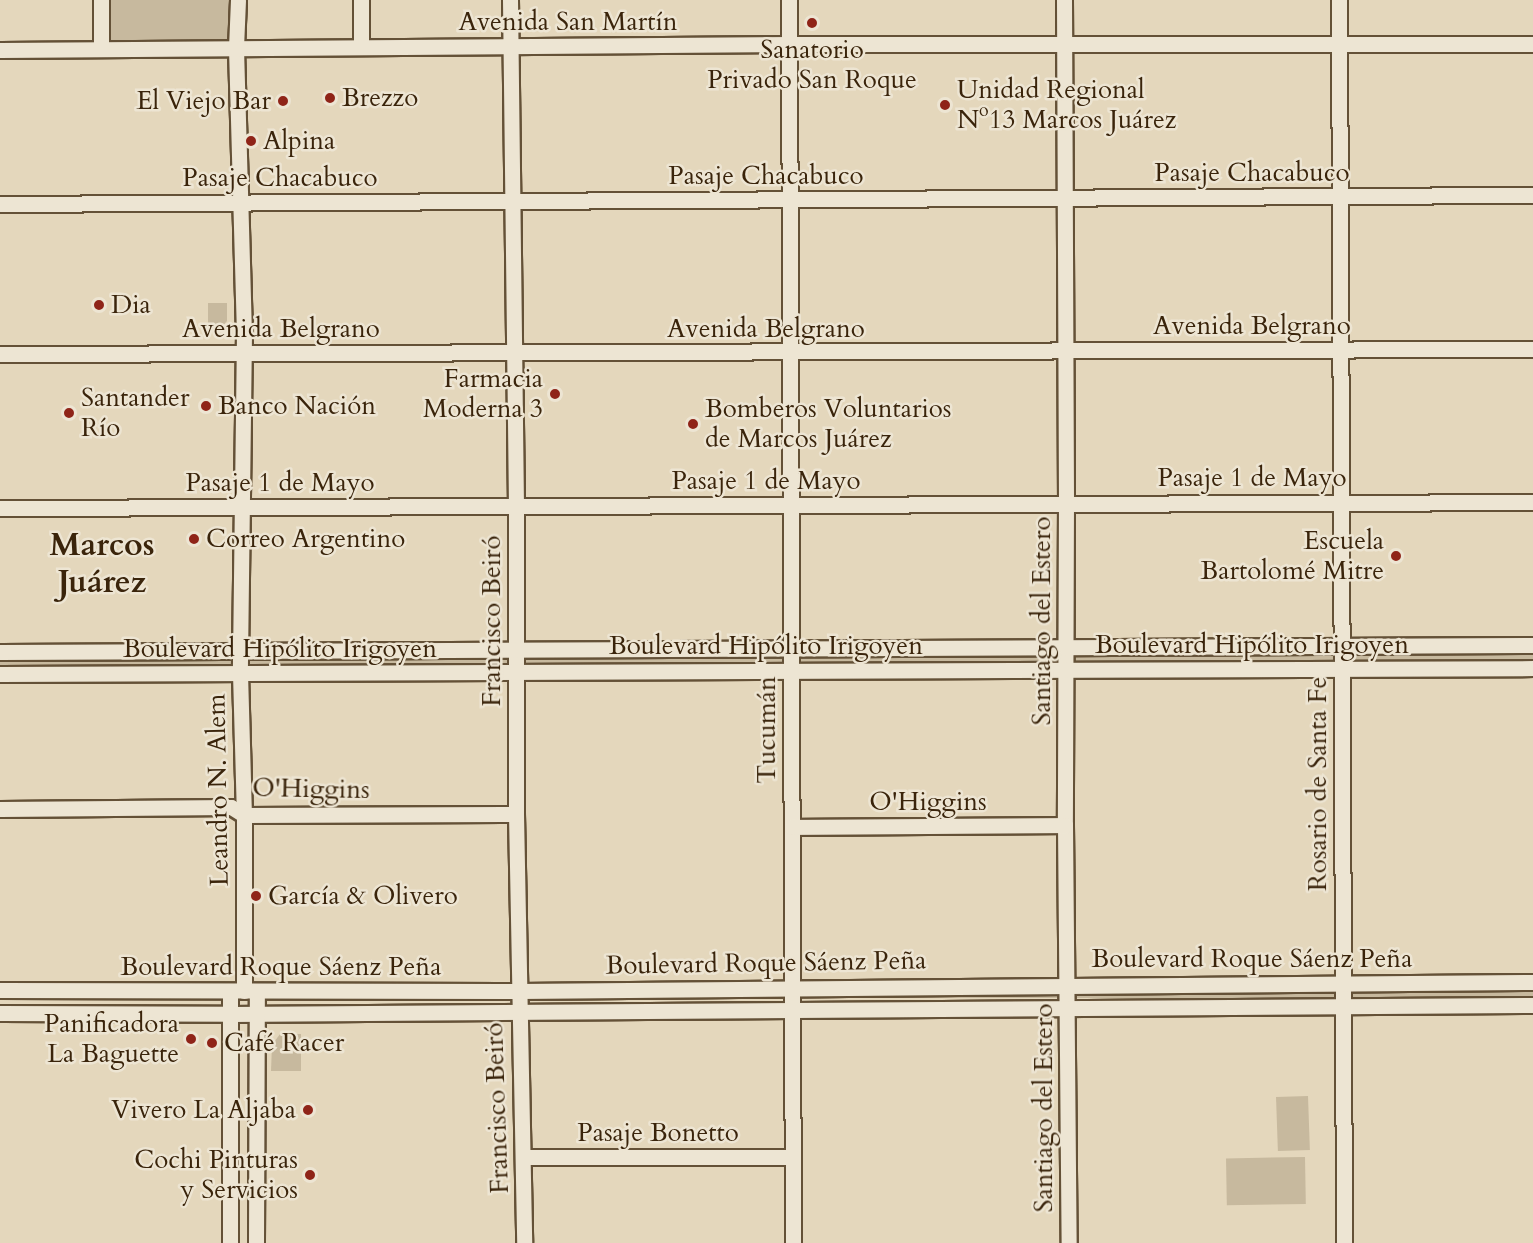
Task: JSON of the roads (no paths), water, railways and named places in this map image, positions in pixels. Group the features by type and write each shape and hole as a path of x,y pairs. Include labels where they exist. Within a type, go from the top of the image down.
{"street":[{"path":"101,0 101,49"},
{"name":"Leandro N. Alem","path":"238,0 236,48 243,352 240,673 244,814 244,991 256,1014 256,1243"},
{"path":"361,0 361,47"},
{"name":"Francisco Beiró","path":"510,0 515,353 514,649 518,1011 524,1157 524,1243"},
{"name":"Tucumán","path":"789,0 793,1243"},
{"name":"Santiago del Estero","path":"1064,0 1065,825 1069,1243"},
{"name":"Rosario de Santa Fe","path":"1339,0 1344,1243"},
{"name":"Avenida San Martín","path":"0,50 789,44 1533,44"},
{"name":"Pasaje Chacabuco","path":"0,204 1533,195"},
{"name":"Avenida Belgrano","path":"0,354 1533,349"},
{"name":"Pasaje 1 de Mayo","path":"0,508 1066,502 1533,502"},
{"name":"Boulevard Hipólito Irigoyen","path":"0,652 1533,645"},
{"name":"Boulevard Hipólito Irigoyen","path":"0,674 515,673 791,669 1533,668"},
{"name":"O'Higgins","path":"0,809 231,807 244,814 516,814"},
{"name":"O'Higgins","path":"792,827 1065,825"},
{"name":"Boulevard Roque Sáenz Peña","path":"0,990 519,991 792,986 1533,982"},
{"name":"Leandro N. Alem","path":"230,1243 231,1014 244,991"},
{"name":"Boulevard Roque Sáenz Peña","path":"0,1013 256,1014 1533,1005"},
{"name":"Pasaje Bonetto","path":"524,1157 793,1157"}],"place":[{"name":"Sanatorio Privado San Roque","path":"812,23"},
{"name":"Brezzo","path":"330,98"},
{"name":"El Viejo Bar","path":"283,101"},
{"name":"Unidad Regional Nº13 Marcos Juárez","path":"945,105"},
{"name":"Alpina","path":"251,141"},
{"name":"Dia","path":"99,305"},
{"name":"Farmacia Moderna 3","path":"555,394"},
{"name":"Banco Nación","path":"206,406"},
{"name":"Santander Río","path":"69,413"},
{"name":"Bomberos Voluntarios de Marcos Juárez","path":"693,424"},
{"name":"Correo Argentino","path":"194,539"},
{"name":"Escuela Bartolomé Mitre","path":"1396,556"},
{"name":"García & Olivero","path":"256,896"},
{"name":"Panificadora La Baguette","path":"191,1039"},
{"name":"Café Racer","path":"212,1043"},
{"name":"Vivero La Aljaba","path":"308,1110"},
{"name":"Cochi Pinturas y Servicios","path":"310,1175"}],"district":[{"name":"Marcos Juárez","path":"102,564"}]}
